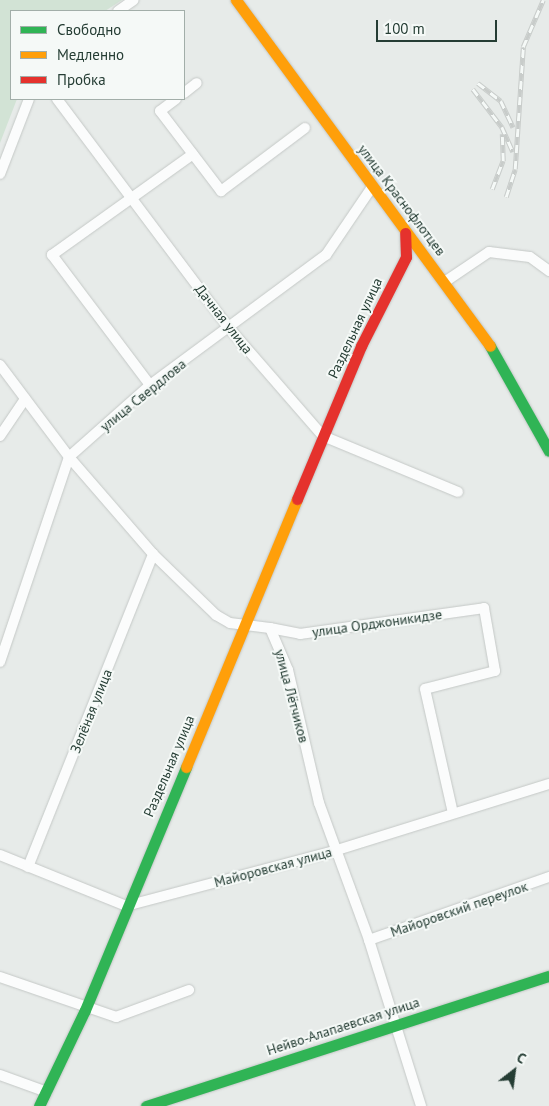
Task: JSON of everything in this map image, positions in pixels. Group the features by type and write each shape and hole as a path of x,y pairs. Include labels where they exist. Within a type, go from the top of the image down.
{"street":[{"path":"119,10 134,0"},
{"name":"улица Краснофлотцев","path":"236,0 405,233 446,281 506,370 549,451"},
{"path":"185,92 197,83"},
{"path":"0,174 29,100"},
{"name":"Дачная улица","path":"57,100 132,197 229,328 323,436"},
{"path":"175,100 160,112 221,191 305,128"},
{"path":"150,386 52,254 193,154"},
{"name":"улица Свердлова","path":"69,457 150,386 326,255 372,186"},
{"name":"Раздельная улица","path":"39,1106 85,1010 126,906 360,346 406,257 405,233"},
{"path":"446,281 488,252 530,257 549,271"},
{"path":"0,365 69,457 153,554 216,615 230,624 246,622 270,628"},
{"path":"0,436 25,399"},
{"path":"323,436 458,492"},
{"path":"0,662 69,457"},
{"name":"Зелёная улица","path":"28,867 153,554"},
{"name":"улица Орджоникидзе","path":"270,628 300,634 484,608 495,671 425,688 453,813"},
{"name":"улица Лётчиков","path":"270,628 288,670 334,851 369,940 421,1106"},
{"name":"Майоровская улица","path":"126,906 334,851 549,784"},
{"path":"0,855 126,906"},
{"name":"Майоровский переулок","path":"369,940 549,877"},
{"name":"Нейво-Алапаевская улица","path":"146,1106 549,976"},
{"path":"0,977 85,1010 116,1017 189,990"},
{"path":"0,1075 47,1092"}],"green space":[{"path":"0,0 122,0 107,10 10,10 10,100 17,100 0,143"}],"railway":[{"path":"506,197 515,169 523,47 543,0"},
{"path":"478,83 501,101 513,127"},
{"path":"473,89 502,127 513,152"},
{"path":"492,189 503,161 502,134"}],"traffic: fast":[{"path":"490,346 549,451"},
{"path":"39,1106 85,1010 186,767"},
{"path":"146,1106 549,976"}],"traffic: slow":[{"path":"236,0 490,346"},
{"path":"186,767 297,499"}],"traffic: jam":[{"path":"297,499 361,346 406,257 405,233"}]}
